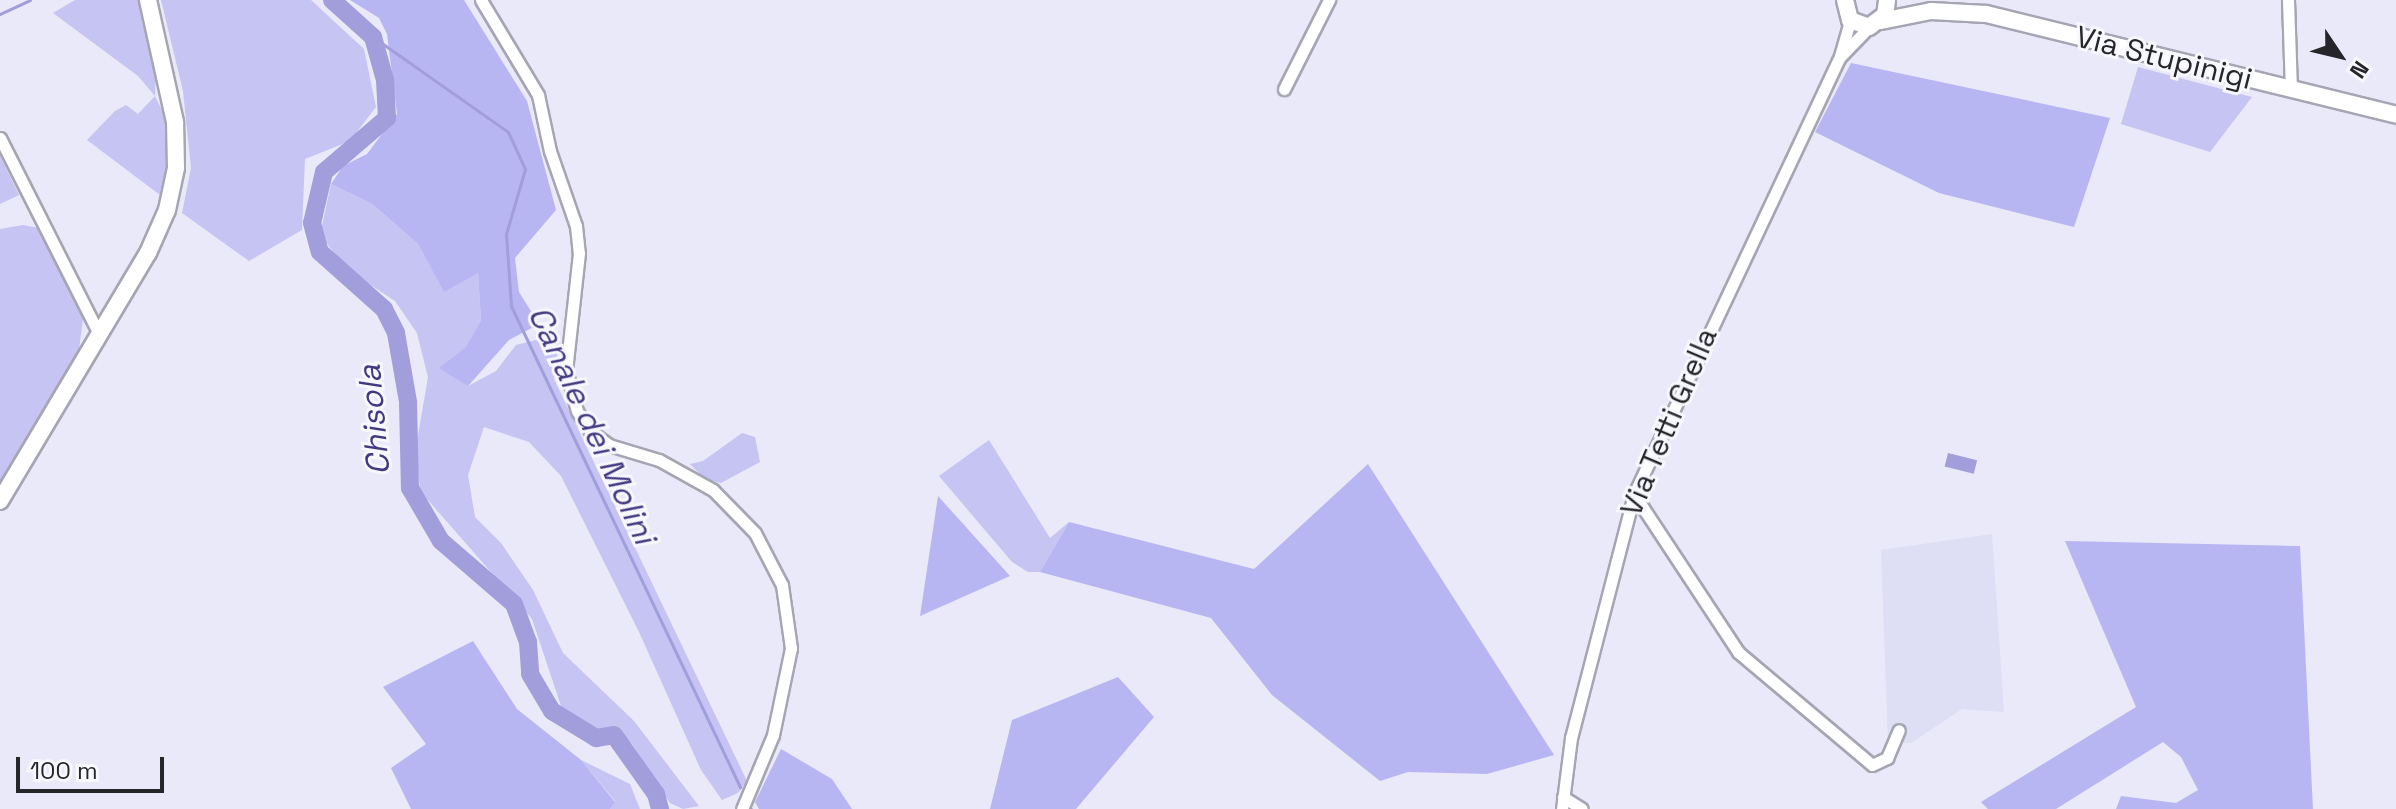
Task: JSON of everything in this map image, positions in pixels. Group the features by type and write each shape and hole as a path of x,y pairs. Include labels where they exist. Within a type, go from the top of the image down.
{"street":[{"path":"0,501 148,253 167,210 176,168 175,122 148,0"},
{"path":"481,0 538,95 550,151 576,226 579,253 566,370 577,411 590,431 609,445 659,460 713,490 755,533 782,585 791,648 773,735 742,809"},
{"path":"1284,89 1329,0"},
{"path":"1844,7 1875,24 1887,0"},
{"name":"Via Stupinigi","path":"1893,0 1931,11 1999,17 2396,115"},
{"path":"2288,0 2291,89"},
{"name":"Via Tetti Grella","path":"1562,803 1571,738 1634,494 1840,56 1844,7"},
{"name":"Via Stupinigi","path":"1875,24 1931,11"},
{"name":"Via Tetti Grella","path":"1840,56 1875,24"},
{"path":"0,138 99,334"},
{"path":"1634,494 1738,652 1872,765 1887,758 1899,730"},
{"path":"1562,803 1582,809"}],"shaded area":[{"path":"75,0 138,0 156,67 155,96 138,76 53,13"},
{"path":"161,0 311,0 364,49 376,107 350,141 305,159 302,230 249,261 182,213 191,168 183,91"},
{"path":"350,0 464,0 527,101 556,210 515,258 519,292 539,324 509,340 468,386 439,368 465,348 481,320 478,273 444,292 418,244 372,204 331,184 343,166 367,154 397,114 387,34 379,18"},
{"path":"1851,63 2110,118 2074,227 1939,193 1815,132"},
{"path":"2138,67 2252,97 2210,152 2121,124"},
{"path":"155,96 169,124 170,167 164,198 87,140 115,111 126,105 138,114"},
{"path":"0,156 19,195 0,204"},
{"path":"331,184 372,204 418,244 444,291 478,272 481,320 465,348 468,386 496,371 516,345 540,339 559,342 554,379 747,781 738,793 722,800 701,770 639,632 561,476 529,442 484,427 468,475 475,517 501,543 533,590 563,653 634,721 699,806 683,809 670,803 632,744 616,731 595,731 561,706 532,619 420,491 416,447 428,377 417,333 395,301 348,270 320,235"},
{"path":"23,225 39,228 83,319 78,357 0,486 0,229"},
{"path":"742,433 755,437 760,462 721,483 706,480 690,464 703,461"},
{"path":"989,440 1050,538 1069,522 1040,572 1028,572 1012,562 939,476"},
{"path":"1948,453 1977,460 1974,474 1945,467"},
{"path":"1368,464 1554,755 1487,774 1408,772 1380,781 1272,695 1211,618 1040,572 1069,522 1254,569"},
{"path":"938,496 1010,576 920,616"},
{"path":"1992,534 2004,712 1962,709 1911,743 1888,741 1881,550"},
{"path":"2065,541 2300,546 2313,809 2116,809 2121,796 2176,803 2198,790 2181,757 2163,742 2056,809 1988,809 1981,802 2136,707"},
{"path":"473,641 517,709 581,760 615,802 610,809 411,809 391,768 426,744 383,687"},
{"path":"1118,677 1154,717 1076,809 990,809 1012,720"},
{"path":"781,749 832,779 852,809 759,809 755,802"},
{"path":"581,760 630,784 640,809 610,809 615,801"}],"waterway":[{"path":"0,14 30,0"},
{"name":"Chisola","path":"332,0 373,37 385,80 387,118 324,172 312,223 320,252 384,309 396,333 408,402 410,488 441,541 514,604 528,642 530,674 552,711 596,738 614,735 656,794 660,809"},
{"name":"Canale dei Molini","path":"373,37 508,132 525,169 506,234 511,306 740,787"}]}
